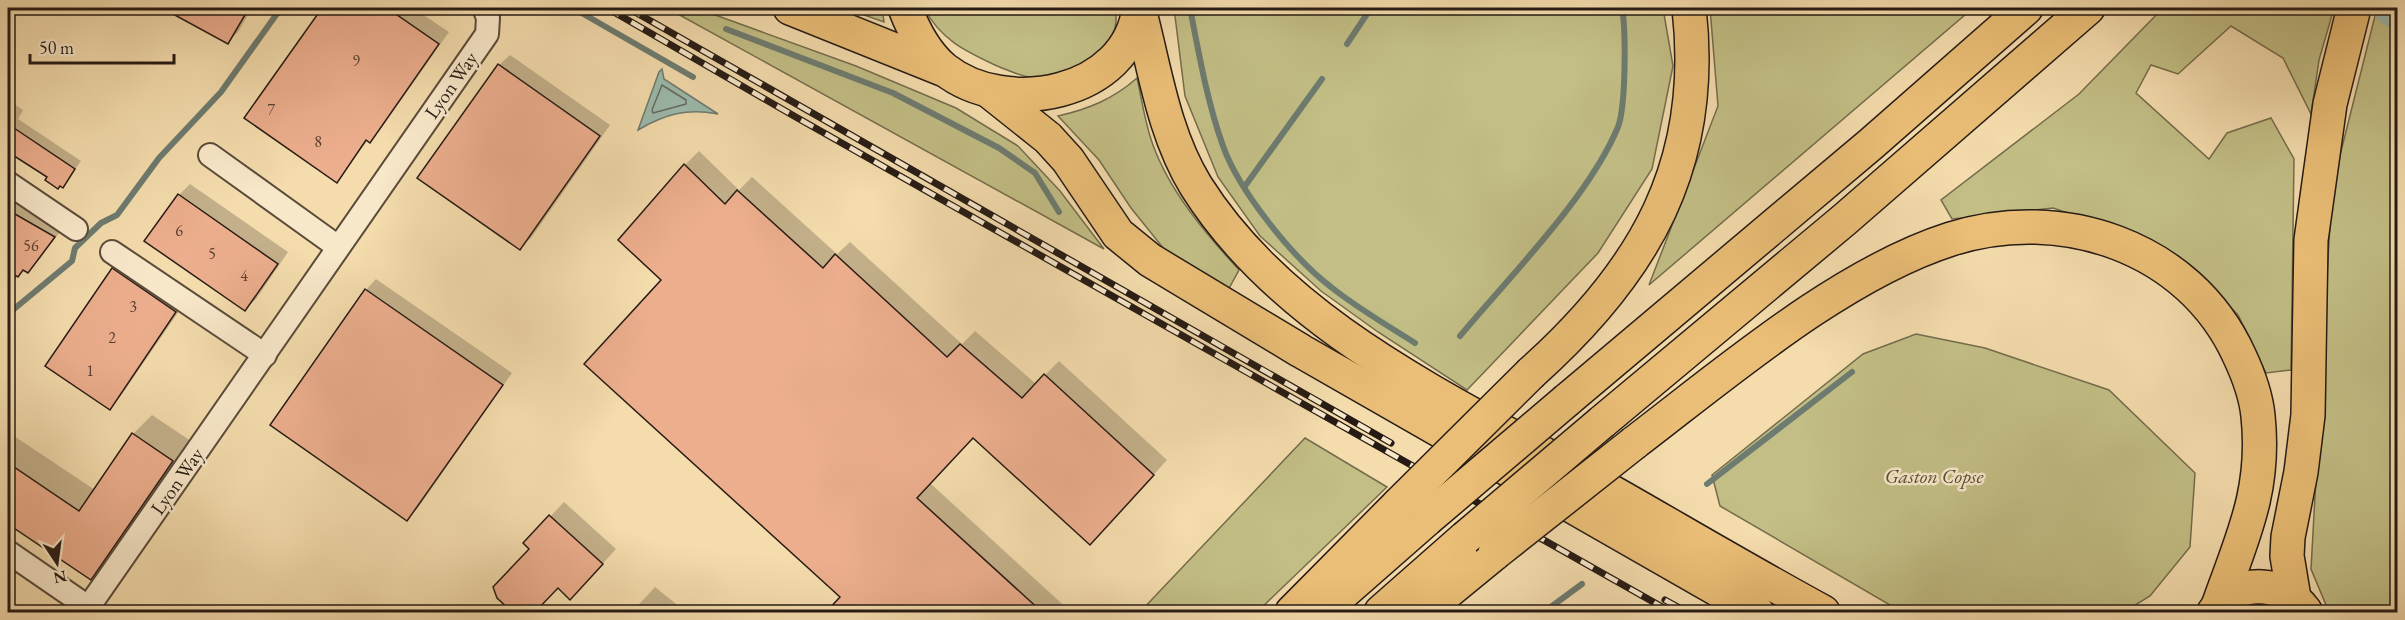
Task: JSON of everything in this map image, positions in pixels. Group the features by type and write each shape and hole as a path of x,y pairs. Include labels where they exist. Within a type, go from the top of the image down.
{"highway":[{"path":"790,8 944,69 989,91 1054,144 1118,234 1150,260 1311,357 1757,612"},
{"path":"905,8 918,36 944,69"},
{"path":"989,91 1042,93 1084,82 1109,65 1121,52 1135,25 1139,8"},
{"path":"1139,8 1163,108 1185,165 1231,233 1278,283 1343,334 1431,389 1822,612"},
{"path":"1321,612 1413,512 1531,373 1578,325 1620,276 1657,217 1672,183 1689,120 1693,88 1689,8"},
{"path":"1292,612 1413,512 1567,400 1871,144 2026,8"},
{"path":"1381,612 1602,422 1844,220 2088,8"},
{"path":"2300,605 2287,556 2288,537 2301,472 2308,415 2311,240 2322,149 2337,66 2354,8"},
{"path":"1423,612 1634,443 1780,333 1861,281 1909,255 1953,238 1992,229 2037,227 2093,234 2115,241 2155,260 2184,283 2225,329 2252,386 2259,434 2254,504 2216,609"},
{"path":"2216,609 2228,596 2254,586 2268,586 2300,605"}],"street":[{"name":"Lyon Way","path":"8,552 86,610 487,34 488,18 484,8"},
{"path":"210,155 338,247"},
{"path":"8,183 76,229"},
{"path":"112,252 265,355"}],"green space":[{"path":"667,8 696,8 856,66 956,108 1018,146 1060,191 1104,249"},
{"path":"844,8 882,8 884,22"},
{"path":"924,8 1116,8 1116,22 1107,43 1099,52 1079,66 1056,75 1028,77 997,66 955,43 938,28"},
{"path":"1174,8 1663,8 1673,66 1652,169 1598,253 1467,390 1378,332 1321,291 1260,236 1218,177 1185,96"},
{"path":"1710,8 1973,8 1649,285 1718,106"},
{"path":"2163,8 2334,8 2319,60 2311,114 2283,58 2231,26 2178,74 2151,65 2136,93 2209,159 2227,133 2271,118 2294,159 2291,370 2266,373 2238,315 2194,271 2152,241 2053,208 1952,219 1941,200 2079,94"},
{"path":"2377,8 2397,8 2397,612 2329,612 2311,569 2332,187"},
{"path":"1137,78 1150,137 1169,179 1190,212 1239,270 1227,292 1168,254 1131,208 1099,160 1058,116 1100,102 1119,92"},
{"name":"Gaston Copse","path":"1916,334 1985,348 2109,390 2195,473 2190,547 2150,596 2124,612 1902,612 1720,506 1712,475 1863,354"},
{"path":"1305,438 1387,487 1257,612 1140,612"},
{"path":"2248,605 2273,606 2285,612 2235,612"}],"water":[{"path":"662,69 664,79 718,114 686,112 667,116 638,130"}],"building":[{"path":"162,8 249,8 228,44"},
{"path":"322,8 387,8 439,44 370,143 366,140 337,183 244,118"},
{"path":"498,64 600,136 520,250 417,178"},
{"path":"8,124 75,169 63,188 60,186 58,189 45,180 47,177 8,152"},
{"path":"684,164 725,204 737,190 823,268 835,254 947,357 960,344 1022,398 1044,374 1154,475 1090,545 973,438 917,498 1042,612 826,612 840,597 584,364 661,280 618,240"},
{"path":"178,194 278,264 245,311 144,241"},
{"path":"8,210 55,237 28,273 23,270 18,277 8,271"},
{"path":"112,268 176,312 110,410 45,366"},
{"path":"365,289 503,385 407,521 270,425"},
{"path":"132,433 173,461 91,580 8,524 8,463 79,511"},
{"path":"549,515 603,564 570,600 558,588 535,612 512,612 497,598 493,587 529,549 523,543"}],"waterway":[{"path":"8,314 72,261 75,248 101,223 117,215 159,158 221,92 281,8"},
{"path":"573,8 693,77"},
{"path":"1190,8 1217,129 1231,164 1254,203 1284,242 1316,274 1351,302 1415,343"},
{"path":"1347,44 1371,8"},
{"path":"1460,336 1547,235 1588,181 1605,154 1618,127 1623,103 1625,50 1622,8"},
{"path":"2390,8 2398,13"},
{"path":"726,29 893,93 999,148 1035,173 1059,212"},
{"path":"1245,186 1322,79"},
{"path":"8,276 13,278"},
{"path":"1707,484 1852,372"},
{"path":"1544,612 1582,584"}],"railway":[{"path":"607,8 1671,612"},
{"path":"628,8 1391,443"},
{"path":"1665,600 1687,612"}]}
